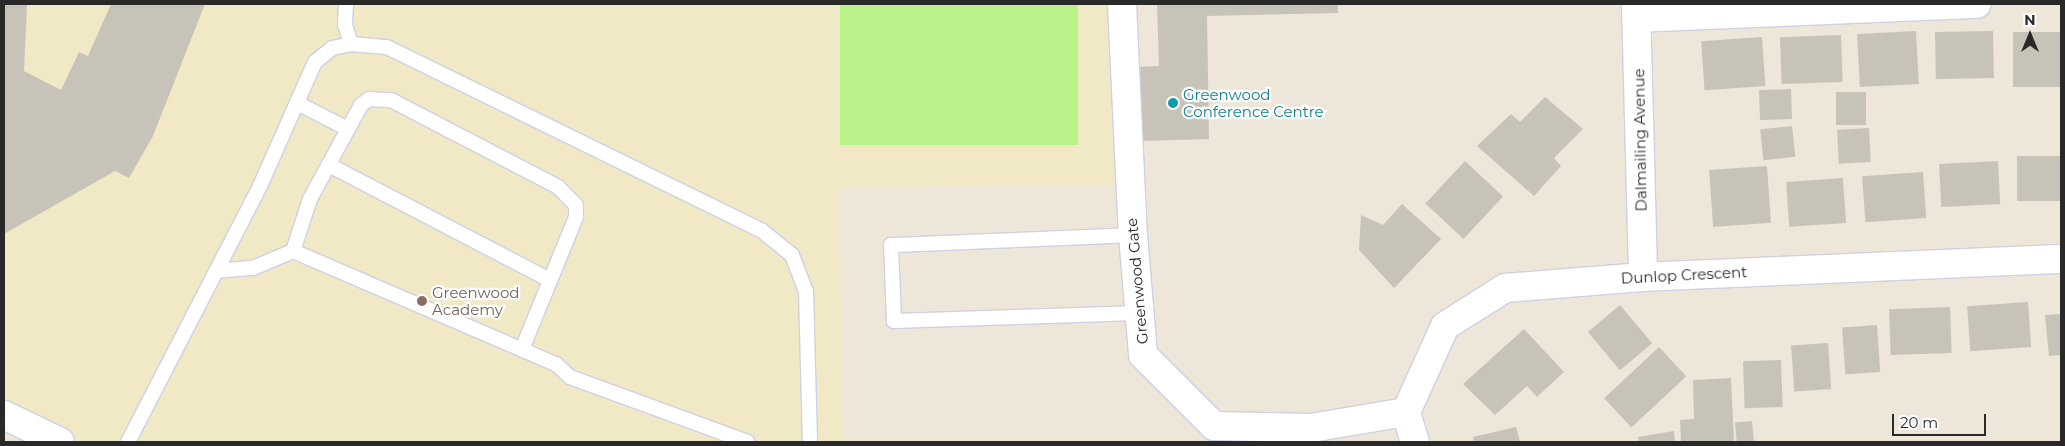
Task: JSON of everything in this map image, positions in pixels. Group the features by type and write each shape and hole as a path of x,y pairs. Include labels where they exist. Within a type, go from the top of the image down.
{"street":[{"name":"Greenwood Gate","path":"1122,4 1133,235 1143,355 1214,426 1311,428 1406,412"},
{"path":"1636,11 1977,4"},
{"name":"Dalmailing Avenue","path":"1636,11 1643,277"},
{"name":"Dunlop Crescent","path":"1406,412 1445,326 1505,288 1643,277 2061,259"},
{"path":"1406,412 1415,442"},
{"path":"4,415 60,442"}],"lane":[{"path":"346,4 345,25 351,44"},
{"path":"128,442 216,271 315,62 332,48 351,44 396,52 761,230 792,255 806,291 810,442"},
{"path":"293,251 310,199 361,105 369,99 391,100 568,195 576,205 576,217 522,348"},
{"path":"297,103 348,129"},
{"path":"329,165 550,280"},
{"path":"1133,235 891,245 894,321 1139,313"},
{"path":"216,271 253,268 293,251 522,348 556,364 570,377 748,442"}],"shaded area":[{"name":"Greenwood Academy","path":"4,4 1107,4 1114,185 839,187 843,442 60,442 4,415"}],"green space":[{"path":"840,4 1078,4 1078,145 840,145"}],"building":[{"path":"4,4 27,4 24,71 61,90 79,52 88,56 111,4 205,4 153,136 129,178 115,171 4,234"},
{"name":"Greenwood Conference Centre","path":"1157,4 1338,4 1338,13 1207,16 1209,139 1138,141 1136,67 1159,66"},
{"path":"1916,31 1919,84 1860,87 1857,34"},
{"path":"1993,31 1994,78 1936,79 1935,32"},
{"path":"2013,32 2061,32 2061,87 2013,87"},
{"path":"1841,35 1843,82 1782,84 1780,37"},
{"path":"1762,37 1765,86 1705,90 1701,41"},
{"path":"1791,89 1792,119 1760,120 1759,90"},
{"path":"1836,92 1866,92 1866,125 1836,125"},
{"path":"1545,97 1583,129 1554,158 1561,166 1534,196 1477,146 1511,114 1520,122"},
{"path":"1792,126 1795,157 1763,160 1760,129"},
{"path":"1869,128 1871,162 1839,164 1837,130"},
{"path":"2017,156 2061,156 2061,201 2017,201"},
{"path":"1465,161 1503,196 1463,239 1425,203"},
{"path":"1998,161 2000,204 1941,207 1939,164"},
{"path":"1767,166 1771,223 1713,227 1709,170"},
{"path":"1923,172 1926,218 1865,222 1862,176"},
{"path":"1843,178 1846,223 1789,227 1786,182"},
{"path":"1402,204 1441,239 1394,288 1359,250 1361,215 1383,225"},
{"path":"2028,302 2031,347 1970,351 1967,306"},
{"path":"1620,305 1652,343 1620,370 1588,332"},
{"path":"1950,307 1952,353 1891,355 1889,309"},
{"path":"2061,314 2061,355 2049,356 2045,315"},
{"path":"1877,325 1880,372 1845,374 1842,327"},
{"path":"1524,329 1564,372 1537,397 1527,386 1495,415 1463,384"},
{"path":"1828,343 1831,389 1794,391 1791,346"},
{"path":"1659,347 1686,376 1631,427 1604,398"},
{"path":"1781,360 1783,407 1745,408 1743,361"},
{"path":"1731,378 1734,441 1681,442 1680,420 1694,419 1693,380"},
{"path":"1752,421 1754,442 1737,442 1735,422"},
{"path":"1516,427 1520,442 1474,442 1473,437"},
{"path":"1674,431 1675,442 1639,442 1638,437"}],"place":[{"name":"Greenwood Conference Centre","path":"1173,103"},
{"name":"Greenwood Academy","path":"422,301"}]}
